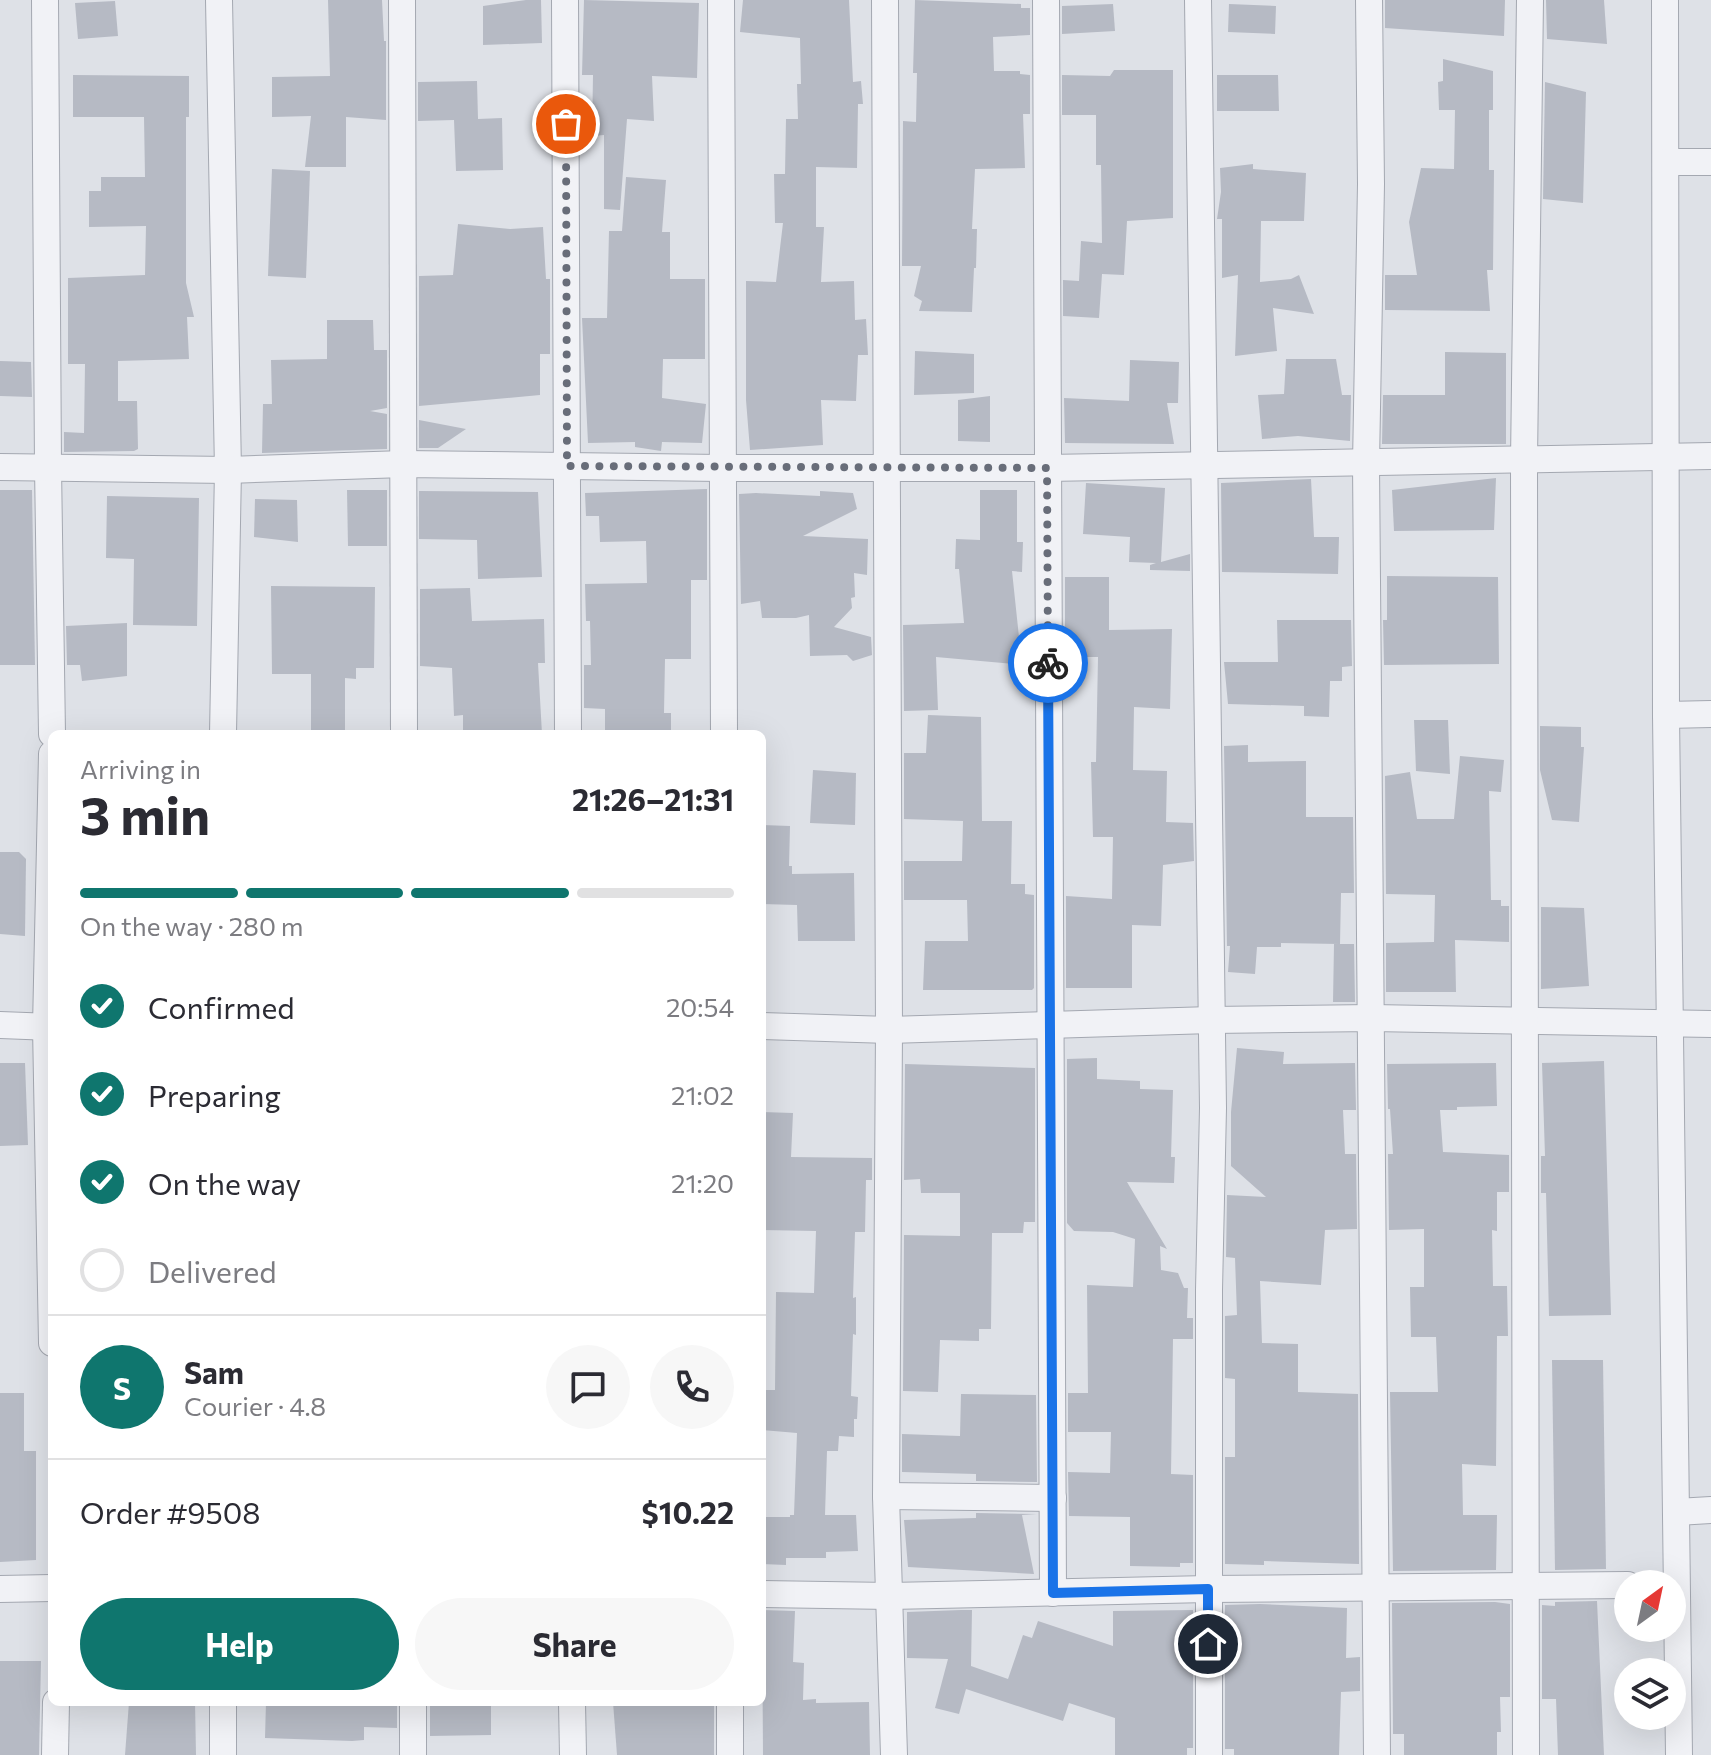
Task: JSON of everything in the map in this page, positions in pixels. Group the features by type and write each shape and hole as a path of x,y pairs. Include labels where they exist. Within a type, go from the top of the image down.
{"street":[{"path":"45,0 52,730"},
{"path":"219,0 228,470 223,730"},
{"path":"402,0 404,730"},
{"path":"565,0 568,730"},
{"path":"721,0 724,730"},
{"path":"885,0 889,1030 886,1496 894,1755"},
{"path":"1046,0 1053,1593"},
{"path":"1198,0 1213,1108 1209,1755"},
{"path":"1369,0 1371,184 1366,464 1377,1755"},
{"path":"1526,1755 1524,461 1530,0"},
{"path":"1669,1 1666,715 1675,1570"},
{"path":"1667,162 1711,162"},
{"path":"0,467 228,470 404,464 1047,468 1711,456"},
{"path":"1666,715 1711,714"},
{"path":"766,1026 889,1030 1372,1018 1711,1024"},
{"path":"0,1025 48,1027"},
{"path":"886,1496 1053,1498"},
{"path":"1677,1512 1711,1510"},
{"path":"766,1594 890,1596 1614,1585"},
{"path":"0,1589 48,1588"},
{"path":"1676,1642 1679,1755"},
{"path":"55,1755 56,1706"},
{"path":"223,1706 223,1755"},
{"path":"413,1706 413,1755"},
{"path":"572,1706 573,1755"},
{"path":"730,1706 730,1755"}],"building":[{"path":"328,0 382,0 386,41 386,120 346,117 346,167 305,167 311,116 272,117 272,77 330,76"},
{"path":"541,0 542,43 483,45 483,6"},
{"path":"584,0 699,3 697,78 652,76 654,121 627,119 620,210 604,209 604,135 592,136 593,75 582,75"},
{"path":"743,0 849,0 853,82 861,81 863,104 858,104 857,168 816,167 816,227 824,227 821,282 854,281 855,320 866,319 868,355 858,355 856,401 821,400 823,445 750,450 746,400 746,281 776,282 783,223 775,223 774,174 785,174 786,119 798,119 797,84 801,84 800,38 740,32"},
{"path":"915,0 1021,4 1021,8 1030,8 1030,35 993,37 994,71 1020,71 1020,74 1030,75 1030,114 1023,114 1025,168 975,169 972,229 977,229 972,312 919,311 922,301 914,296 921,266 902,266 903,121 916,122 917,73 913,73"},
{"path":"1385,0 1505,0 1504,36 1385,28"},
{"path":"1546,0 1604,0 1607,44 1547,39"},
{"path":"115,1 118,36 78,39 75,3"},
{"path":"1113,4 1115,31 1062,34 1062,6"},
{"path":"1229,4 1276,6 1275,34 1228,32"},
{"path":"1443,59 1493,71 1493,110 1489,110 1489,170 1494,170 1493,270 1487,270 1490,311 1385,310 1385,275 1417,275 1409,222 1421,168 1454,169 1455,110 1439,110 1438,82 1443,81"},
{"path":"1114,70 1173,70 1173,218 1127,221 1124,275 1102,274 1099,318 1063,316 1063,280 1079,281 1081,241 1102,243 1101,165 1096,165 1096,115 1062,115 1062,75 1110,76"},
{"path":"73,75 189,76 189,117 186,117 186,283 194,317 187,317 189,359 118,361 118,401 137,401 138,449 134,451 64,452 64,432 84,433 85,364 68,364 68,278 145,275 146,226 89,227 89,191 101,191 101,177 145,177 144,117 73,117"},
{"path":"1217,75 1278,75 1279,111 1217,111"},
{"path":"477,81 478,119 502,118 503,170 456,171 454,120 418,121 418,82"},
{"path":"1545,82 1586,92 1583,203 1543,199"},
{"path":"1253,164 1253,169 1306,173 1304,221 1261,221 1260,282 1291,279 1299,275 1314,314 1273,308 1277,351 1235,356 1238,275 1222,278 1222,219 1217,219 1221,192 1220,168"},
{"path":"272,169 310,171 306,278 268,276"},
{"path":"626,177 666,180 662,232 670,232 670,279 705,279 705,359 663,359 662,398 706,404 702,443 662,442 661,451 635,447 635,442 588,443 582,318 607,318 609,231 622,231"},
{"path":"458,224 510,229 543,227 546,279 550,279 550,354 540,354 540,395 419,406 419,276 453,275"},
{"path":"327,320 373,320 374,350 387,350 387,408 370,411 387,414 387,449 262,453 263,404 272,404 271,360 327,359"},
{"path":"915,351 974,354 974,393 914,395"},
{"path":"1445,352 1506,353 1506,444 1382,444 1383,395 1445,395"},
{"path":"1286,359 1336,359 1342,395 1351,395 1350,441 1298,436 1262,439 1258,395 1284,394"},
{"path":"1130,360 1179,362 1178,403 1167,403 1174,444 1065,443 1064,398 1129,401"},
{"path":"0,361 31,362 32,397 0,396"},
{"path":"990,396 990,442 958,441 958,400"},
{"path":"419,420 466,429 438,448 419,448"},
{"path":"1496,478 1494,530 1394,531 1392,490"},
{"path":"1311,479 1314,537 1339,537 1338,574 1222,572 1221,483"},
{"path":"1086,483 1165,488 1161,562 1190,554 1190,571 1150,570 1150,565 1156,563 1129,562 1130,537 1083,534"},
{"path":"707,489 707,580 691,580 691,659 665,659 664,713 671,713 671,730 605,730 605,709 584,708 584,665 591,665 585,584 647,583 646,541 600,542 599,516 586,516 585,493"},
{"path":"0,490 32,490 35,665 0,665"},
{"path":"347,490 387,490 387,546 348,546"},
{"path":"980,490 1017,490 1017,542 1023,542 1022,572 1012,571 1021,656 1013,656 1014,664 936,657 938,710 904,711 903,625 964,623 959,569 955,569 956,539 980,540"},
{"path":"419,491 538,492 542,577 478,579 477,540 419,539"},
{"path":"820,491 853,493 857,509 803,536 868,539 867,575 854,573 852,608 834,627 871,637 872,655 853,661 847,655 810,656 809,615 762,618 760,601 741,604 739,494 820,496"},
{"path":"107,496 199,498 197,626 133,625 134,559 106,558"},
{"path":"255,499 297,500 298,542 254,537"},
{"path":"1387,576 1498,577 1499,664 1384,665 1383,620 1387,620"},
{"path":"1065,577 1109,577 1109,630 1172,629 1170,709 1134,707 1133,770 1167,771 1166,822 1193,823 1194,861 1163,865 1161,926 1132,925 1132,988 1066,988 1066,896 1112,899 1113,837 1093,837 1091,762 1096,762 1098,657 1065,657"},
{"path":"271,586 375,587 374,668 356,668 356,679 345,678 345,730 311,730 311,674 272,674"},
{"path":"470,588 472,621 544,619 545,663 538,663 542,730 463,730 463,715 454,716 452,668 420,666 420,589"},
{"path":"1277,620 1351,620 1352,666 1342,667 1342,681 1330,681 1329,717 1304,716 1304,706 1228,704 1224,662 1278,662"},
{"path":"127,623 127,676 82,681 80,665 67,665 66,626"},
{"path":"928,715 981,717 982,821 1012,821 1011,884 1025,884 1025,894 1034,895 1032,990 923,990 925,941 968,941 967,900 904,900 904,861 962,861 963,821 904,819 904,753 926,753"},
{"path":"1414,720 1448,720 1450,774 1416,771"},
{"path":"1540,726 1581,727 1581,747 1584,747 1579,822 1552,820 1540,770"},
{"path":"1248,745 1248,762 1306,761 1306,817 1353,817 1354,893 1341,893 1340,944 1354,944 1355,1002 1333,1002 1334,944 1339,944 1281,943 1281,947 1257,947 1255,974 1228,972 1230,946 1227,946 1224,746"},
{"path":"1460,756 1504,760 1501,792 1489,791 1491,900 1501,900 1501,906 1509,906 1509,942 1455,940 1456,992 1386,992 1386,943 1434,942 1435,895 1386,894 1385,776 1410,772 1417,819 1454,819"},
{"path":"813,770 856,773 855,825 810,823"},
{"path":"766,825 790,826 789,866 792,866 792,874 854,873 855,941 798,941 797,905 766,904"},
{"path":"0,852 19,852 26,859 25,936 0,934"},
{"path":"1541,907 1584,908 1589,986 1541,989"},
{"path":"1237,1048 1284,1052 1283,1064 1355,1063 1356,1110 1343,1110 1345,1154 1356,1154 1357,1229 1325,1230 1321,1285 1260,1281 1262,1343 1298,1344 1298,1392 1358,1394 1359,1564 1264,1561 1264,1565 1225,1564 1225,1457 1235,1457 1235,1379 1225,1378 1225,1316 1237,1315 1235,1258 1226,1257 1227,1195 1266,1197 1231,1166 1231,1112"},
{"path":"1097,1058 1097,1079 1140,1081 1140,1089 1173,1090 1171,1157 1175,1157 1174,1183 1127,1182 1167,1249 1160,1246 1161,1270 1178,1273 1184,1288 1188,1288 1187,1318 1193,1318 1193,1339 1173,1339 1171,1474 1193,1475 1193,1563 1180,1563 1180,1567 1130,1566 1130,1517 1069,1516 1068,1472 1110,1473 1111,1432 1068,1432 1068,1393 1088,1393 1087,1285 1133,1287 1135,1239 1113,1232 1074,1231 1067,1223 1067,1059"},
{"path":"1604,1061 1611,1315 1549,1316 1546,1193 1541,1193 1541,1156 1545,1156 1542,1063"},
{"path":"0,1063 25,1063 28,1145 0,1146"},
{"path":"1496,1063 1497,1106 1440,1110 1443,1152 1509,1155 1509,1192 1497,1192 1497,1231 1492,1230 1493,1286 1507,1286 1508,1336 1497,1336 1496,1466 1462,1464 1463,1515 1497,1515 1496,1570 1393,1571 1390,1392 1438,1392 1436,1337 1411,1337 1410,1287 1424,1287 1424,1229 1389,1230 1388,1154 1393,1154 1387,1064"},
{"path":"905,1064 1035,1068 1035,1222 1024,1222 1023,1233 992,1233 991,1329 979,1329 979,1341 940,1340 938,1392 903,1391 904,1235 960,1236 960,1193 921,1193 920,1179 904,1180"},
{"path":"766,1112 793,1113 791,1157 872,1158 872,1180 866,1180 865,1232 855,1232 853,1298 856,1297 856,1335 853,1334 851,1396 858,1397 857,1419 854,1419 854,1437 839,1436 838,1451 827,1451 825,1515 856,1515 858,1551 826,1552 826,1558 786,1558 786,1565 766,1564 766,1517 794,1515 797,1433 766,1430 766,1390 775,1390 776,1292 814,1293 816,1231 766,1230"},
{"path":"1552,1360 1603,1360 1606,1569 1555,1570"},
{"path":"0,1393 24,1393 24,1451 36,1451 36,1560 0,1562"},
{"path":"961,1394 1036,1395 1037,1482 976,1481 976,1474 902,1472 902,1434 960,1436"},
{"path":"976,1513 1037,1514 1022,1515 1034,1574 908,1567 904,1520 976,1518"},
{"path":"1597,1601 1604,1755 1558,1755 1556,1699 1542,1699 1542,1605"},
{"path":"1392,1603 1510,1604 1510,1697 1500,1697 1501,1732 1497,1732 1497,1755 1404,1755 1404,1734 1393,1734"},
{"path":"1225,1605 1347,1608 1346,1658 1360,1657 1360,1691 1341,1692 1339,1755 1234,1755 1234,1749 1225,1749"},
{"path":"766,1610 795,1611 793,1662 804,1663 803,1700 816,1699 816,1703 869,1702 870,1755 763,1755"},
{"path":"972,1610 971,1666 1008,1679 1023,1635 1032,1638 1038,1621 1113,1646 1113,1611 1193,1610 1193,1748 1187,1748 1187,1755 1115,1755 1115,1718 1069,1703 1063,1721 966,1689 959,1714 935,1708 948,1659 907,1658 907,1612"},
{"path":"0,1661 41,1661 39,1755 0,1755"},
{"path":"129,1706 195,1706 196,1755 125,1755"},
{"path":"266,1706 397,1706 397,1728 364,1727 364,1740 265,1738"},
{"path":"430,1706 491,1706 491,1735 430,1736"},
{"path":"613,1706 714,1706 714,1755 617,1755"}],"way so far":[{"path":"566,124 567,466 1047,468 1048,663"}],"route":[{"path":"1048,663 1053,1593 1208,1589 1208,1644"}]}
